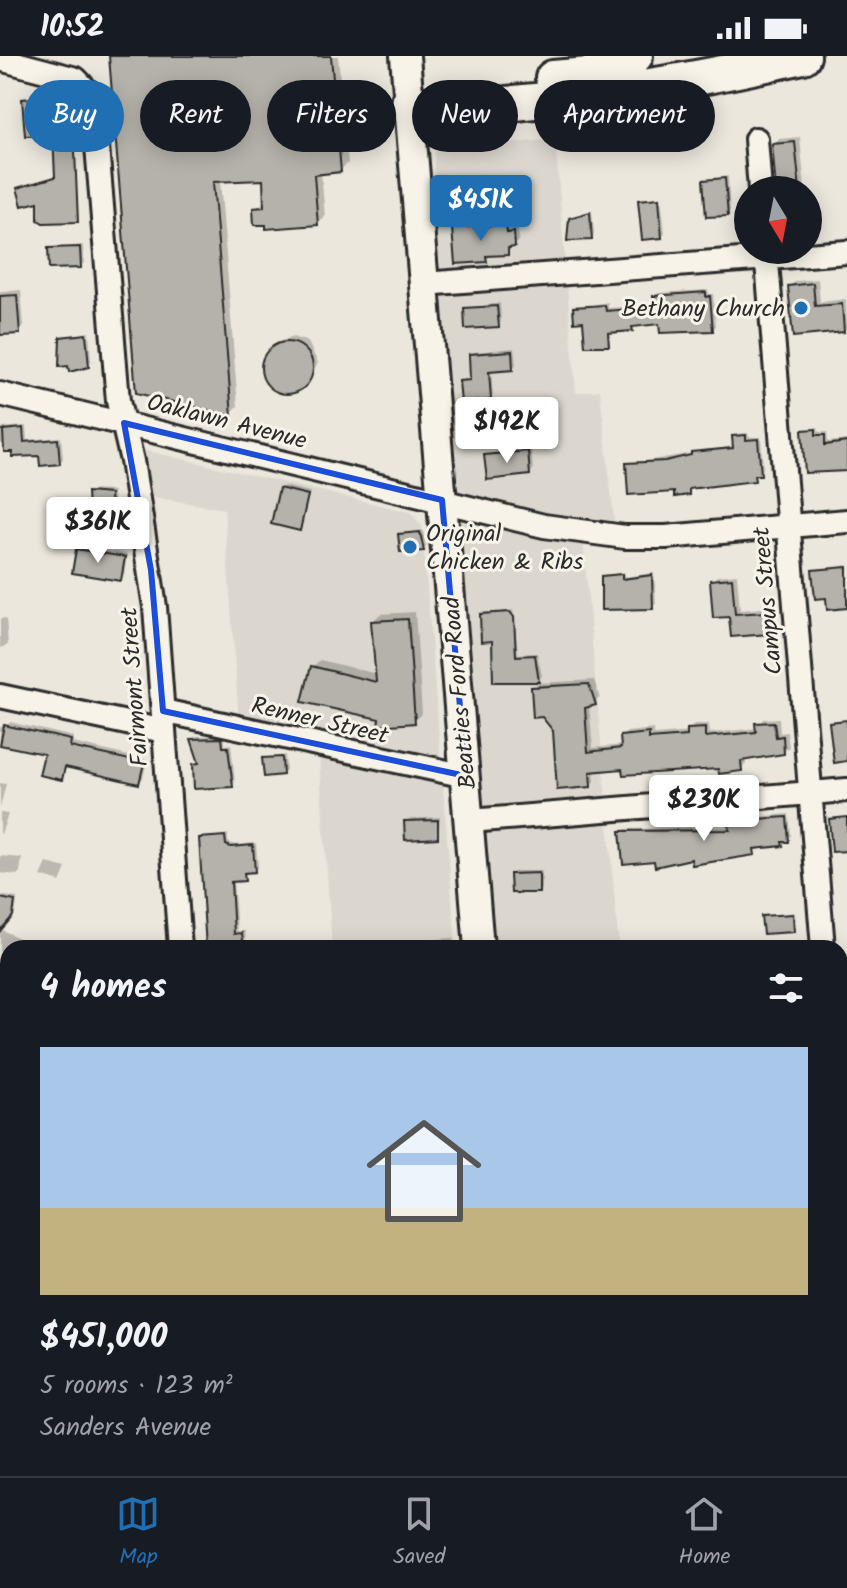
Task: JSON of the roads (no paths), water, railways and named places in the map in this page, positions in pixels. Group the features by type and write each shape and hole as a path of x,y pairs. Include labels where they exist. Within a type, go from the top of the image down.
{"highway":[{"path":"409,101 434,87 589,75 635,56"},
{"path":"409,101 436,111 604,95 682,83 803,56"}],"main road":[{"name":"Beatties Ford Road","path":"405,56 478,940"}],"street":[{"name":"Fairmont Street","path":"0,59 76,79 90,91 95,109 118,401 151,570 179,940"},
{"path":"756,139 759,176"},
{"path":"822,253 847,252"},
{"path":"424,284 734,257"},
{"name":"Campus Street","path":"767,264 822,940"},
{"name":"Oaklawn Avenue","path":"0,394 544,526 625,537 847,521"},
{"name":"Renner Street","path":"0,696 163,721 466,776"},
{"path":"470,821 847,790"}],"place":[{"name":"Bethany Church","path":"801,308"},
{"name":"Original Chicken & Ribs","path":"410,547"}]}
